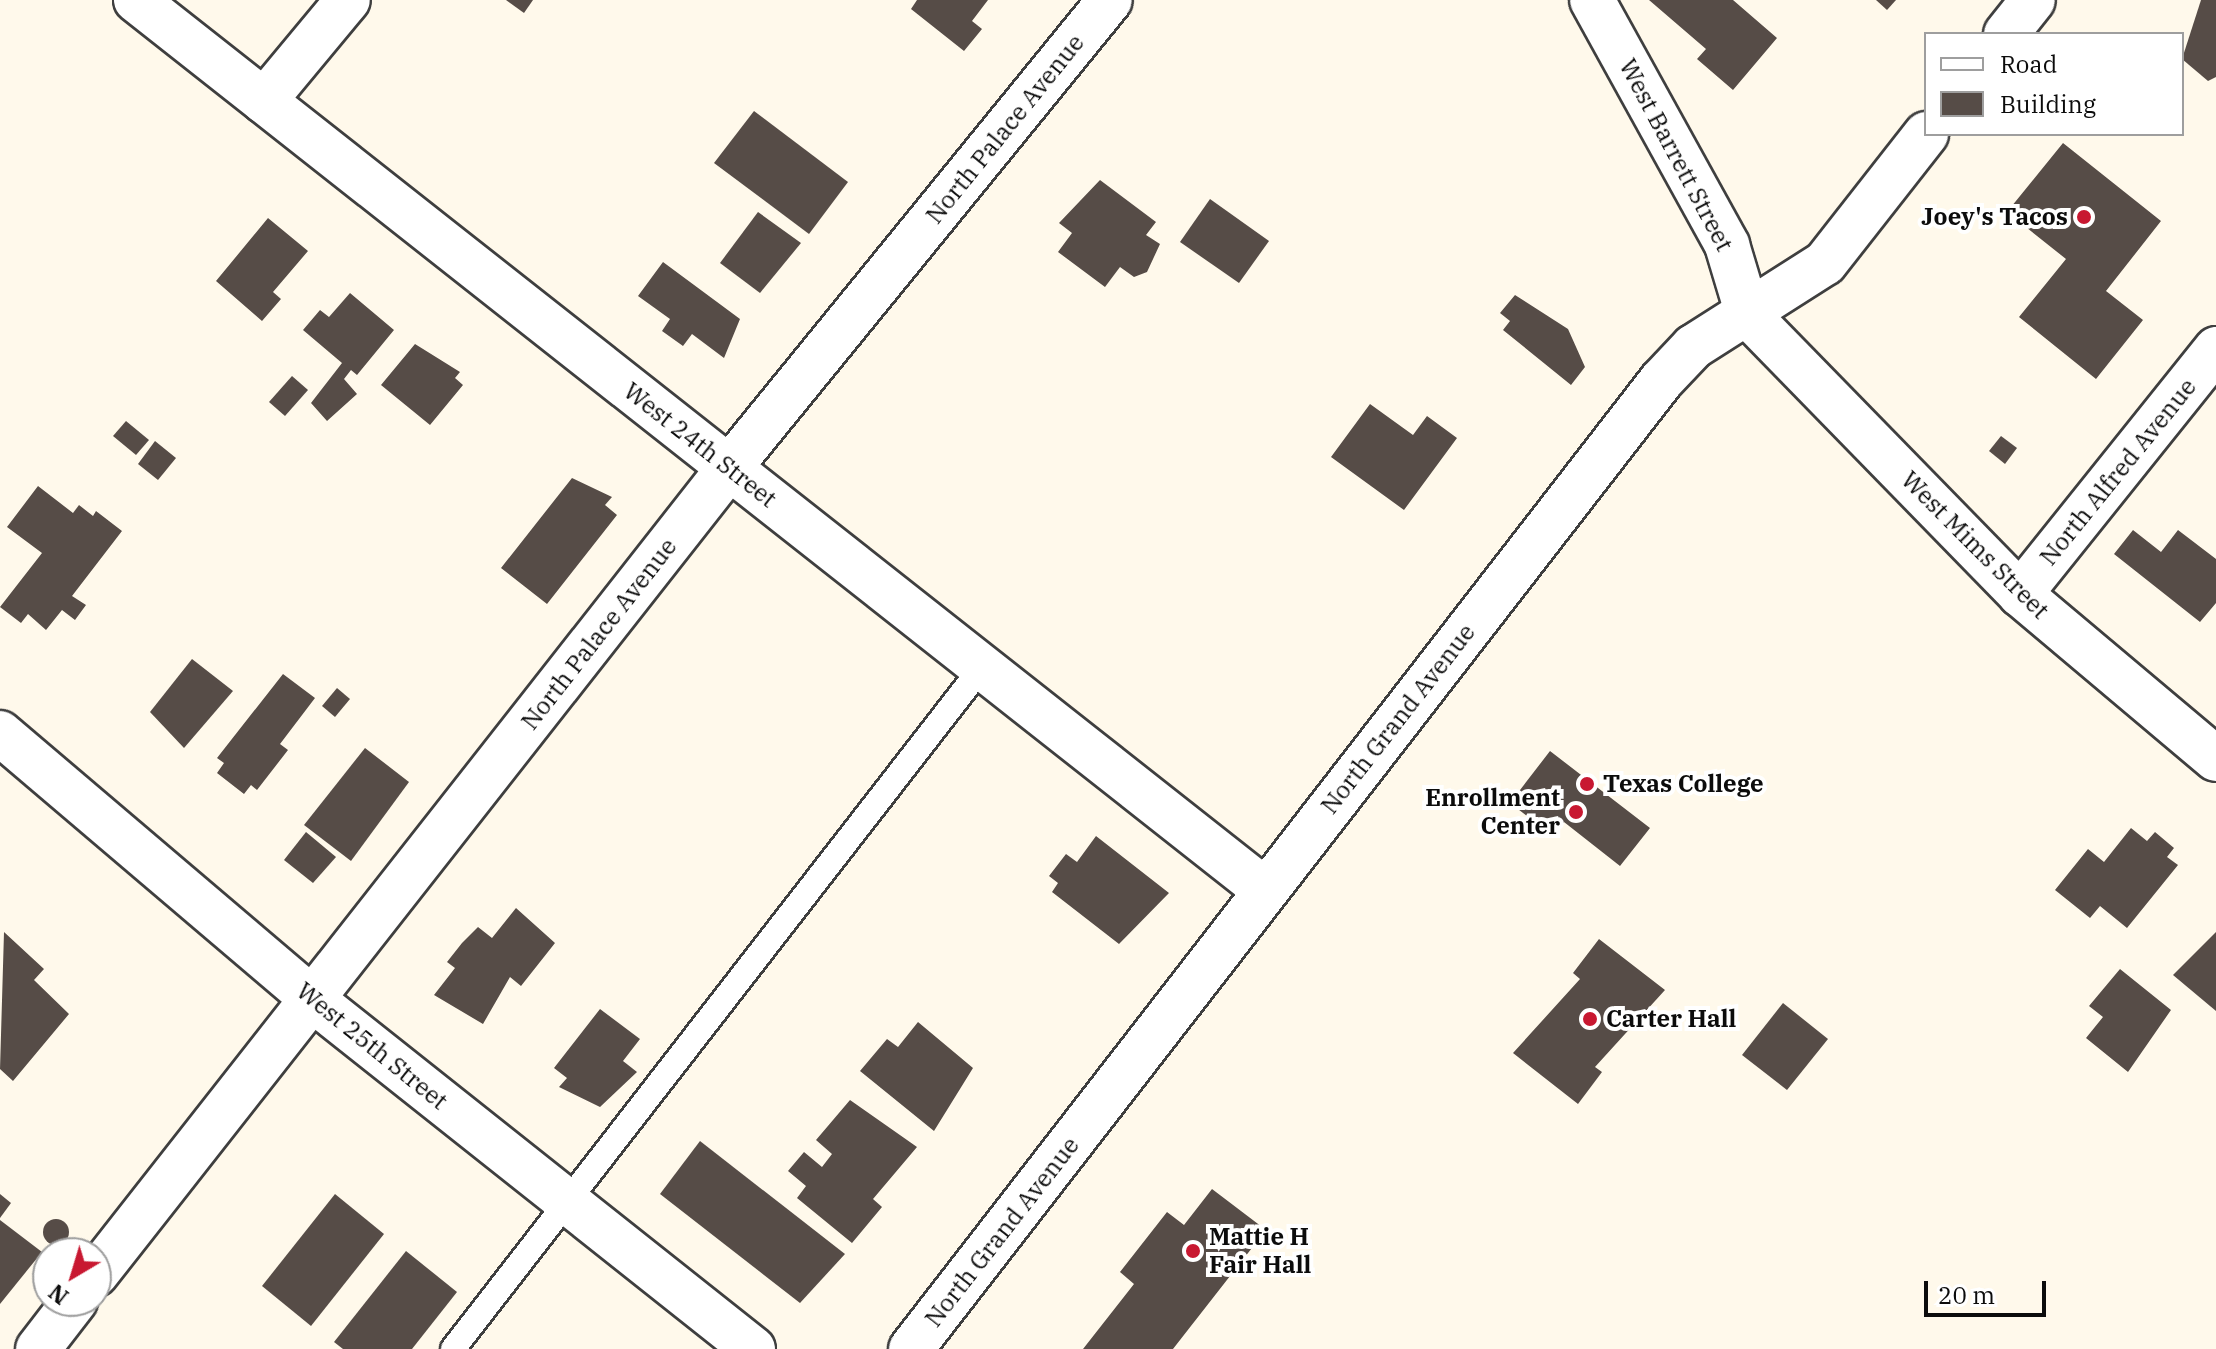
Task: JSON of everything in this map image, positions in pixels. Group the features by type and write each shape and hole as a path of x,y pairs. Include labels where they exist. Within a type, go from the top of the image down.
{"street":[{"name":"West 24th Street","path":"136,0 1265,890"},
{"path":"264,101 348,0"},
{"name":"North Palace Avenue","path":"112,1254 729,468 1110,0"},
{"name":"West Barrett Street","path":"1592,0 1727,245 1748,315"},
{"path":"2008,32 2033,0"},
{"name":"North Grand Avenue","path":"911,1349 1661,381 1693,347 1748,315 1825,263 1924,136"},
{"name":"West Mims Street","path":"1748,315 2020,594 2216,759"},
{"name":"North Alfred Avenue","path":"2020,594 2216,349"},
{"name":"West 25th Street","path":"0,733 312,999 753,1349"},
{"path":"38,1349 63,1317"}],"lane":[{"path":"453,1349 982,667"}],"building":[{"path":"506,0 533,0 524,13"},
{"path":"917,0 988,0 972,21 982,29 964,51 911,9"},
{"path":"1649,0 1733,0 1777,38 1733,90 1697,59 1706,49"},
{"path":"1876,0 1896,0 1887,10"},
{"path":"2201,0 2216,0 2216,77 2208,81 2184,61"},
{"path":"754,111 848,182 809,234 714,163"},
{"name":"Joey's Tacos","path":"2063,143 2161,221 2106,291 2143,320 2096,379 2019,317 2066,259 2007,212"},
{"path":"1100,180 1156,222 1146,235 1160,244 1147,272 1134,277 1120,267 1105,287 1058,252 1072,233 1059,223"},
{"path":"1210,199 1269,241 1239,283 1180,242"},
{"path":"758,212 801,243 760,293 720,263"},
{"path":"268,218 308,251 273,292 281,299 262,321 216,281"},
{"path":"663,262 740,319 724,358 692,334 683,346 662,331 670,319 638,296"},
{"path":"350,293 394,330 357,375 351,370 344,379 357,394 327,421 311,403 342,363 303,330 320,310 329,317"},
{"path":"1515,295 1568,329 1585,367 1571,385 1503,330 1510,321 1500,313"},
{"path":"415,344 460,372 455,378 463,385 430,425 381,385"},
{"path":"292,376 308,390 285,416 269,402"},
{"path":"1370,404 1413,435 1427,416 1457,438 1404,510 1331,457"},
{"path":"126,421 149,440 136,455 113,436"},
{"path":"2001,436 2017,448 2005,464 1989,451"},
{"path":"155,441 176,458 158,480 138,464"},
{"path":"572,478 612,497 605,505 617,515 547,604 501,568"},
{"path":"38,486 73,513 79,505 93,516 96,511 122,531 72,596 86,605 75,620 62,610 46,630 28,614 21,623 0,607 42,553 7,527"},
{"path":"2133,530 2161,552 2178,530 2216,559 2216,603 2200,622 2114,554"},
{"path":"192,659 233,691 184,748 150,712"},
{"path":"283,674 315,698 280,744 288,750 257,790 251,785 244,794 217,773 224,763 217,758"},
{"path":"337,688 350,699 335,717 322,706"},
{"path":"365,748 409,782 351,861 304,825"},
{"name":"Enrollment Center","path":"1550,751 1650,828 1620,866 1564,822 1553,836 1510,803"},
{"path":"2131,828 2147,841 2155,832 2174,848 2167,857 2178,865 2127,928 2100,906 2090,918 2055,890 2088,849 2104,862"},
{"path":"306,832 336,857 313,883 284,860"},
{"path":"1096,836 1169,893 1119,944 1052,892 1058,883 1049,876 1066,854 1077,862"},
{"path":"516,908 555,943 521,986 510,977 483,1024 434,995 455,968 447,962 462,943 478,927 492,938"},
{"path":"4,932 44,969 34,980 69,1014 13,1081 0,1069"},
{"path":"2216,932 2216,1011 2173,975"},
{"name":"Carter Hall","path":"1599,939 1665,990 1595,1067 1602,1072 1578,1104 1513,1053 1580,979 1573,973"},
{"path":"2120,969 2171,1010 2128,1072 2086,1038 2103,1017 2089,1006"},
{"path":"1783,1003 1828,1039 1787,1090 1742,1055"},
{"path":"600,1009 640,1039 623,1061 637,1072 600,1107 559,1087 567,1078 554,1068"},
{"path":"918,1022 973,1068 934,1131 860,1071 887,1039 898,1047"},
{"path":"850,1100 917,1147 873,1199 882,1207 852,1243 797,1198 806,1186 788,1171 804,1152 822,1167 832,1154 816,1140"},
{"path":"700,1141 845,1254 800,1303 660,1194"},
{"name":"Mattie H Fair Hall","path":"1212,1189 1266,1230 1173,1349 1083,1349 1134,1284 1120,1272 1167,1212 1184,1225"},
{"path":"0,1194 11,1203 0,1218"},
{"path":"335,1194 384,1234 311,1326 262,1286"},
{"path":"0,1220 32,1244 32,1264 0,1304"},
{"path":"51,1220 61,1220 68,1227 68,1237 44,1237 44,1227"},
{"path":"406,1251 457,1292 412,1349 343,1349 334,1342"}],"place":[{"name":"Joey's Tacos","path":"2084,217"},
{"name":"Texas College","path":"1587,784"},
{"name":"Enrollment Center","path":"1576,812"},
{"name":"Carter Hall","path":"1590,1019"},
{"name":"Mattie H Fair Hall","path":"1193,1251"}]}
